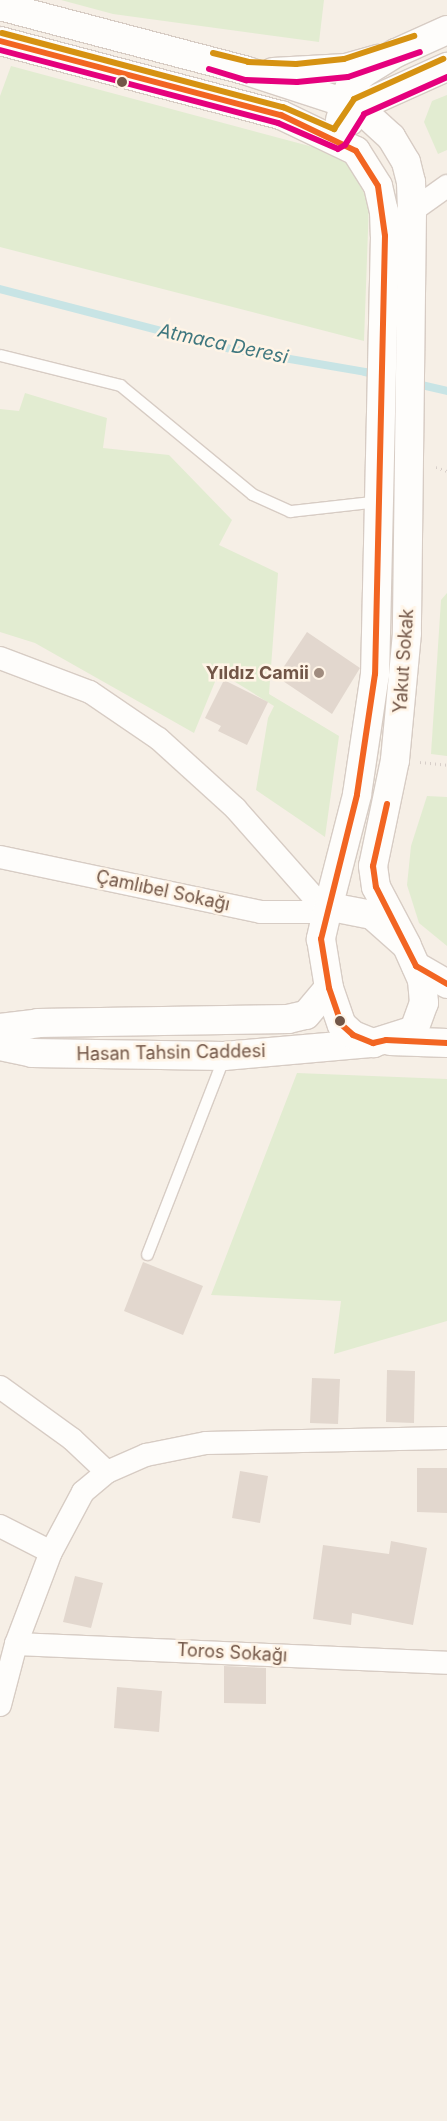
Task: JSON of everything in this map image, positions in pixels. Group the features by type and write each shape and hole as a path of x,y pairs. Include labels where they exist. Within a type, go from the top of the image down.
{"street":[{"path":"0,6 247,71 350,105 447,67"},
{"path":"338,140 350,105 349,89 362,74 396,53 447,30"},
{"name":"Yakut Sokak","path":"0,41 281,115 338,140 356,151 369,167 384,211 380,501 375,674 366,750 327,912"},
{"path":"247,71 296,73 346,68 396,53"},
{"name":"Yakut Sokak","path":"350,105 391,137 406,162 411,182 412,398 404,691 395,760 373,866 376,887 411,956"},
{"path":"412,211 447,186"},
{"path":"0,658 90,692 159,739 235,808 327,912"},
{"name":"Çamlıbel Sokağı","path":"0,857 261,912 327,912"},
{"path":"327,912 337,908 372,915 411,956 447,984"},
{"path":"327,912 321,939 329,988 342,1025 353,1035 380,1042 414,1030 424,1003 422,980 411,956"},
{"name":"Hasan Tahsin Caddesi","path":"0,1028 38,1023 288,1019 306,1015 329,988"},
{"name":"Hasan Tahsin Caddesi","path":"0,1046 32,1054 224,1056 380,1042 447,1043"},
{"path":"0,1387 72,1438 108,1472"},
{"path":"0,1705 16,1644 51,1552 83,1492 108,1472 146,1455 206,1443 447,1438"},
{"path":"0,1526 51,1552"},
{"name":"Toros Sokağı","path":"16,1644 447,1663"}],"lane":[{"path":"0,355 120,386 252,494 290,511 380,501"},
{"path":"147,1254 224,1056"}],"green space":[{"path":"61,0 324,0 319,42 113,14"},
{"path":"11,66 313,147 350,165 369,203 364,341 0,247 0,96"},
{"path":"447,95 447,150 438,154 424,122 432,101"},
{"path":"25,393 107,418 103,448 169,455 232,520 219,545 278,573 269,694 339,736 325,837 256,790 268,718 274,706 219,672 194,733 35,643 0,632 0,409 19,411"},
{"path":"447,593 447,756 431,754 441,600"},
{"path":"427,796 447,797 447,946 419,923 407,885 411,846"},
{"path":"297,1073 447,1079 447,1321 334,1354 341,1301 211,1295"}],"building":[{"name":"Yıldız Camii","path":"307,632 360,668 332,714 277,677"},
{"path":"224,680 268,702 247,745 218,731 221,726 205,718"},
{"path":"143,1262 203,1286 183,1335 124,1311"},
{"path":"387,1370 415,1371 414,1423 386,1422"},
{"path":"312,1378 340,1379 338,1424 310,1423"},
{"path":"417,1468 447,1468 447,1513 417,1512"},
{"path":"240,1471 268,1476 260,1523 232,1518"},
{"path":"391,1541 427,1548 413,1625 352,1613 351,1625 313,1619 323,1545 389,1554"},
{"path":"75,1576 103,1583 91,1628 63,1622"},
{"path":"224,1666 266,1668 266,1704 224,1703"},
{"path":"117,1687 162,1691 159,1732 114,1728"}],"waterway":[{"name":"Atmaca Deresi","path":"0,289 231,349 365,372 447,391"}],"transit line":[{"path":"2,33 283,107 334,129 354,99 443,59"},
{"path":"213,53 248,62 296,64 344,59 414,36"},
{"path":"0,41 281,115 356,151 378,186 385,236 375,674 357,795 321,939 329,988 342,1025 353,1035 373,1043 386,1040 447,1043"},
{"path":"0,50 278,123 338,149 345,145 364,114 447,77"},
{"path":"209,69 246,80 297,82 348,77 420,52"},
{"path":"387,804 373,866 376,887 416,966 447,984"}],"place":[{"name":"Yıldız Camii","path":"319,673"}]}
